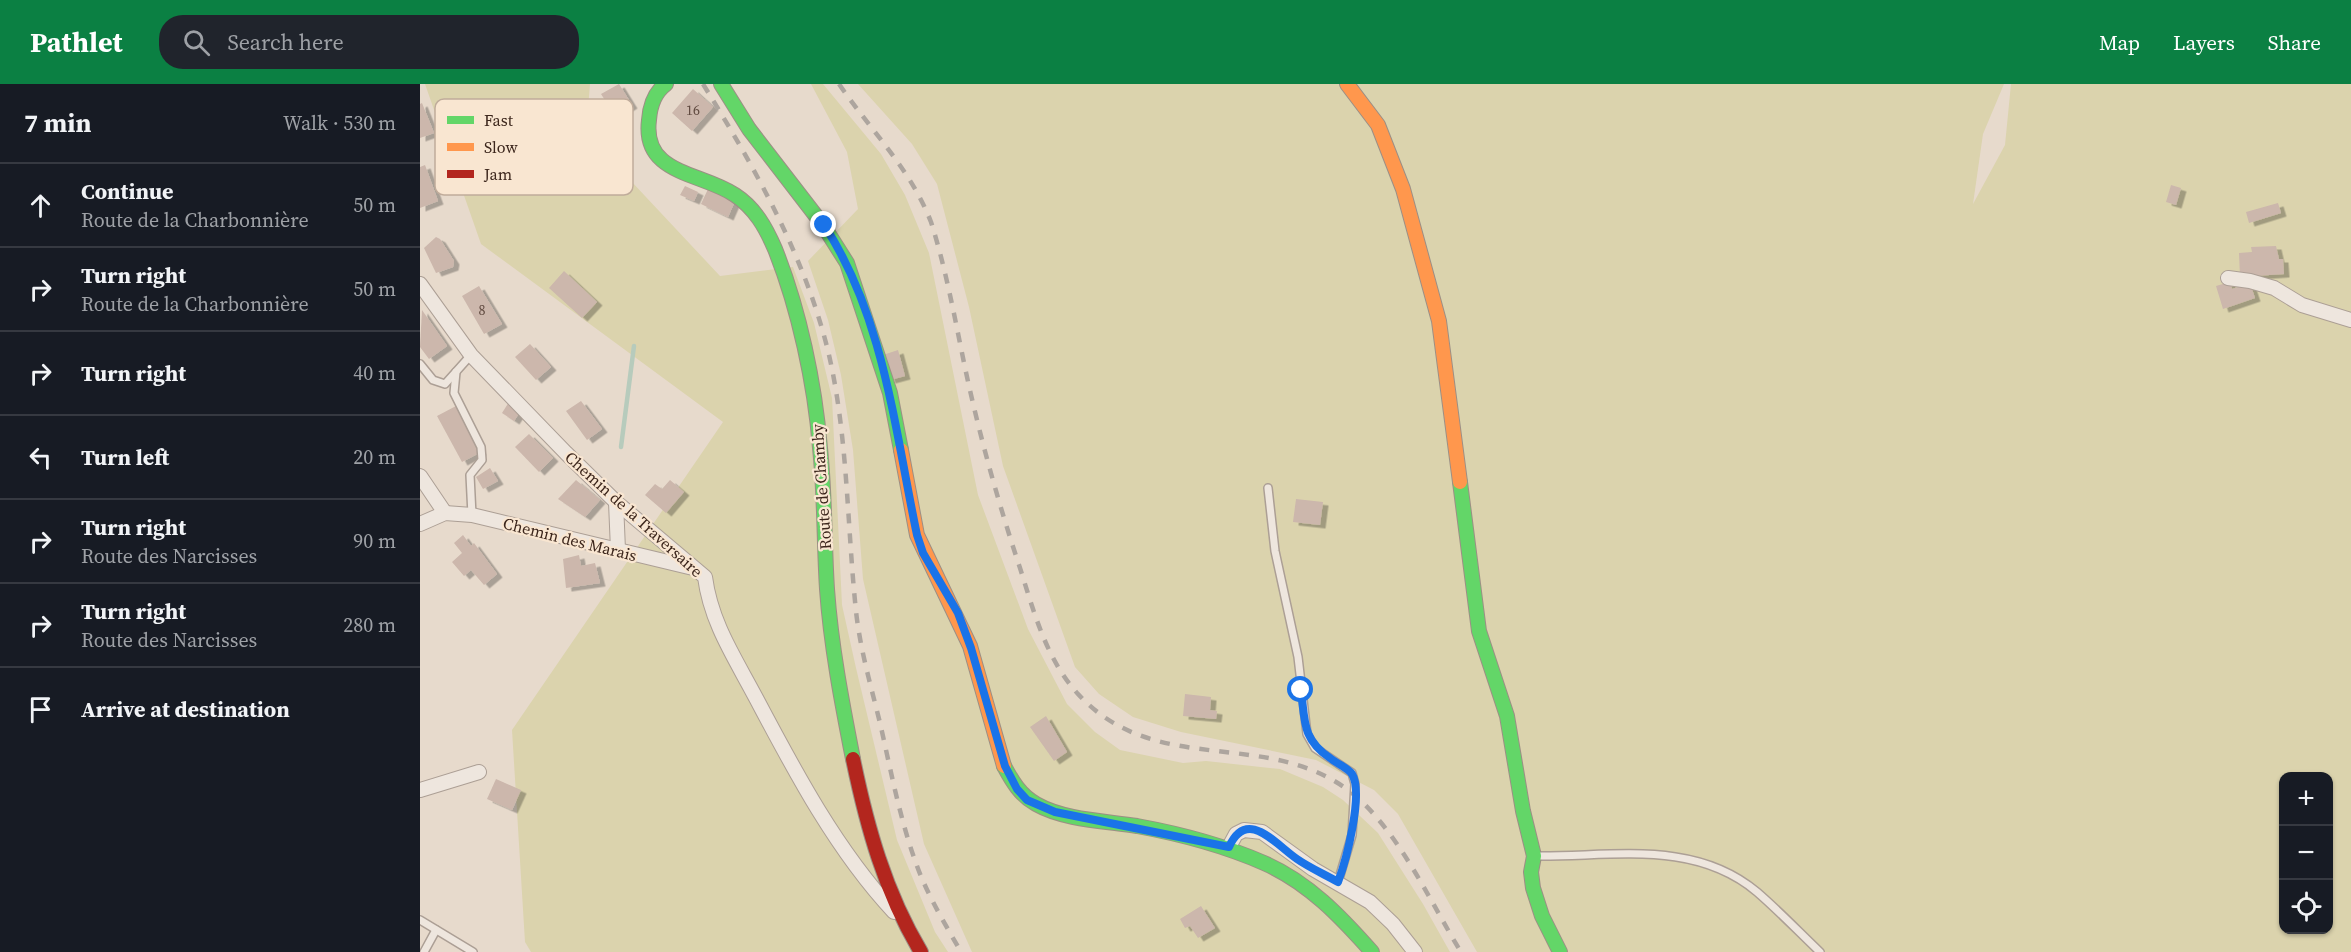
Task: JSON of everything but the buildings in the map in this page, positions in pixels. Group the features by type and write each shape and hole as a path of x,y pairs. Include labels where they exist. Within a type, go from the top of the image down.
{"street":[{"path":"721,84 748,129 832,238 858,290 890,393 917,535 923,553 958,613 971,648 1002,759 1017,789 1038,806 1055,812 1229,847 1269,863 1304,885 1338,912 1372,952"},
{"path":"1347,84 1378,125 1403,189 1438,321 1479,632 1507,716 1534,856 1531,872 1533,888 1542,916 1560,952"},
{"name":"Route de Chamby","path":"662,85 647,123 651,146 657,157 668,166 686,175 733,192 756,213 775,248 791,302 815,404 828,591 839,694 871,837 886,883 903,921 921,952"},
{"path":"2228,278 2274,288 2302,305 2351,320"},
{"name":"Chemin de la Traversaire","path":"420,284 471,355 616,502 705,577 708,598 723,641 812,800 875,892 903,921"},
{"path":"420,476 445,513"},
{"path":"616,502 618,550"},
{"name":"Chemin des Marais","path":"420,524 445,513 472,515 695,568"},
{"path":"420,790 479,772"},
{"path":"1229,847 1236,834 1244,830 1256,830 1312,869 1338,882 1382,912 1415,952"}],"lane":[{"path":"420,364 434,380 445,384 471,355"},
{"path":"456,372 454,393 481,447 482,460 470,475 472,515"},
{"path":"1268,488 1275,551 1294,637 1307,734 1315,748 1352,773 1355,784 1352,835 1338,882"},
{"path":"1534,856 1657,854 1685,857 1709,864 1756,891 1820,952"},
{"path":"420,920 473,952"},
{"path":"424,952 436,930"}],"shaded area":[{"path":"425,84 590,84 589,99 435,99 435,113"},
{"path":"811,84 823,84 881,154 905,195 929,253 978,495 1028,629 1067,704 1095,732 1120,750 1183,763 1206,761 1280,769 1323,787 1343,800 1378,833 1450,952 972,952 924,844 863,579 853,450 841,375 828,320 808,261 858,209 847,152"},
{"path":"858,84 2004,84 1983,134 1973,204 2005,145 2011,84 2351,84 2351,952 1477,952 1398,814 1374,790 1316,760 1181,732 1133,717 1099,694 1075,667 1003,466 969,307 937,184 912,144"},
{"path":"633,183 720,276 793,267 814,323 832,398 842,605 856,668 897,840 935,932 948,952 531,952 525,942 512,730 723,422 481,244 464,195 633,195"}],"waterway":[{"path":"621,447 634,346"}],"railway":[{"path":"703,84 760,181 777,215 793,249 819,319 829,355 840,418 856,611 863,653 911,849 926,888 961,952"},
{"path":"839,84 901,167 931,222 947,283 974,409 999,500 1042,634 1057,666 1067,680 1078,694 1108,720 1141,736 1175,745 1281,761 1315,772 1348,790 1366,805 1397,844 1461,952"}],"traffic: fast":[{"path":"666,84 656,95 649,120 649,138 655,152 664,162 677,170 721,187 735,195 754,212 775,249 798,321 805,347 818,424 831,632 853,759"},
{"path":"721,84 749,129 823,225 847,263 890,393 901,450"},
{"path":"1460,482 1479,631 1507,716 1523,811 1534,856 1531,872 1533,888 1542,916 1560,952"},
{"path":"1004,766 1021,792 1036,804 1047,809 1072,817 1137,826 1186,836 1217,845 1280,871 1323,902 1372,952"}],"traffic: slow":[{"path":"1347,84 1378,125 1403,189 1439,321 1460,482"},
{"path":"901,450 917,535 970,646 1004,766"}],"traffic: jam":[{"path":"853,759 864,809 887,882 921,952"}],"route":[{"path":"824,225 847,263 873,336 890,393 917,535 923,553 958,613 971,648 1005,766 1017,789 1027,800 1055,812 1199,839 1229,847 1236,834 1250,828 1262,832 1312,869 1338,882 1352,835 1355,784 1352,773 1315,748 1307,734 1301,690"}]}
